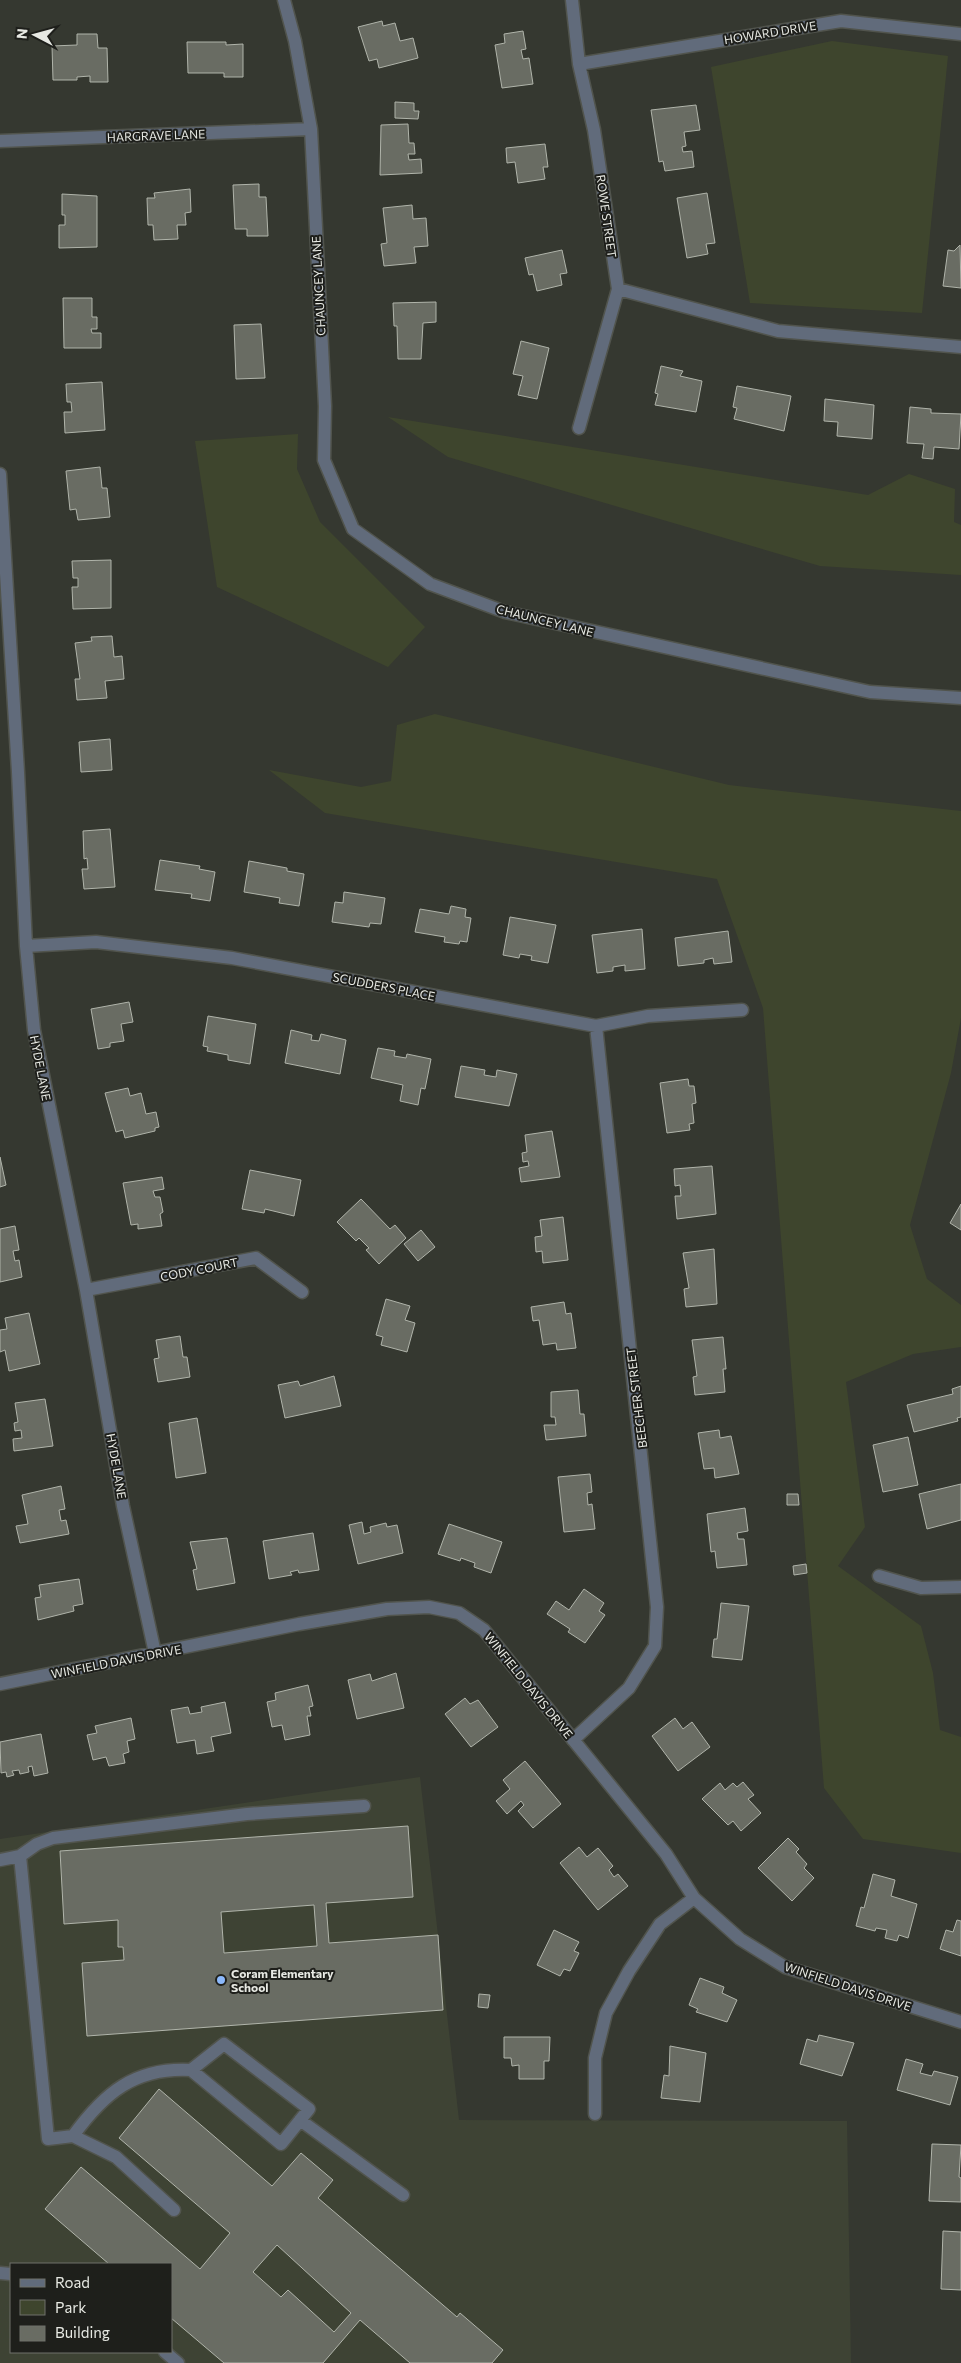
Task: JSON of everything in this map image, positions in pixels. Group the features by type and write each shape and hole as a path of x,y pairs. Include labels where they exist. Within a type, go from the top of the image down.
{"street":[{"name":"CHAUNCEY LANE","path":"284,0 295,41 311,129 325,406 324,460 353,529 430,584 505,612 870,692 961,698"},
{"name":"ROWE STREET","path":"572,0 579,64 594,130 618,290 578,428"},
{"name":"HOWARD DRIVE","path":"579,64 841,21 961,34"},
{"name":"HARGRAVE LANE","path":"0,141 311,129"},
{"path":"618,290 778,331 961,347"},
{"name":"HYDE LANE","path":"0,474 2,545 26,946 34,1030 86,1290 124,1506 154,1653"},
{"name":"SCUDDERS PLACE","path":"26,946 96,942 232,958 596,1026 648,1016 742,1010"},
{"name":"BEECHER STREET","path":"573,1740 629,1688 655,1646 657,1607 596,1026"},
{"name":"CODY COURT","path":"86,1290 256,1258 302,1292"},
{"path":"879,1576 921,1588 961,1587"},
{"name":"WINFIELD DAVIS DRIVE","path":"0,1684 299,1624 387,1609 429,1608 459,1613 484,1630 666,1854 694,1898 740,1939 785,1967 961,2022"},
{"path":"0,1860 20,1856 36,1844 53,1838 248,1814 364,1806"},
{"path":"20,1856 48,2139 73,2136 116,2157 174,2210"},
{"path":"595,2114 595,2058 606,2013 629,1971 660,1924 694,1898"},
{"path":"73,2136 90,2112 113,2091 132,2079 172,2069 191,2070 281,2144 309,2109 224,2044 191,2070"},
{"path":"300,2120 404,2195"},
{"path":"166,2353 178,2363"}],"shaded area":[{"name":"Coram Elementary School","path":"420,1777 459,2120 847,2121 851,2363 0,2363 0,1839"}],"green space":[{"path":"832,41 948,56 922,313 750,303 711,67"},
{"path":"388,417 868,495 909,474 955,489 954,522 961,525 961,575 820,566 448,457"},
{"path":"298,434 297,469 320,522 425,627 388,667 217,587 195,441"},
{"path":"435,714 729,785 961,811 961,1018 951,1073 910,1225 927,1279 961,1305 961,1347 913,1354 846,1382 865,1527 838,1566 921,1626 933,1673 940,1730 961,1737 961,1853 863,1839 824,1788 763,1008 717,879 325,813 269,770 361,787 391,781 397,725"}],"building":[{"path":"382,21 383,26 395,23 400,41 413,38 418,58 379,68 377,59 369,61 358,27"},
{"path":"523,31 526,49 521,50 523,59 529,58 533,84 502,88 495,45 505,43 504,34"},
{"path":"77,34 97,34 98,48 107,48 108,82 90,82 90,76 77,77 77,80 53,80 52,46 77,45"},
{"path":"187,42 226,42 226,45 243,44 243,77 224,77 224,73 188,73"},
{"path":"395,102 414,103 414,111 419,111 418,119 395,118"},
{"path":"696,105 700,130 684,132 686,146 682,147 683,152 692,151 694,167 665,171 663,161 659,162 651,110"},
{"path":"408,124 409,143 414,143 415,154 408,154 409,160 421,159 422,173 380,175 381,125"},
{"path":"545,144 548,167 543,167 545,179 518,183 515,162 507,163 506,148"},
{"path":"259,184 259,197 266,197 268,236 247,236 247,229 235,229 233,185"},
{"path":"190,189 191,212 185,213 186,225 177,225 178,239 154,240 153,225 148,225 147,198 155,198 154,193"},
{"path":"707,193 715,243 706,244 708,254 687,258 677,198"},
{"path":"62,194 97,196 97,247 59,248 59,225 65,225 65,215 62,215"},
{"path":"412,205 413,219 426,218 428,246 414,247 416,263 384,266 381,244 387,243 383,208"},
{"path":"960,245 961,288 943,286 948,250 954,251"},
{"path":"562,250 567,273 560,274 562,285 537,291 533,274 529,275 525,258"},
{"path":"63,298 92,298 92,317 97,317 97,329 91,329 92,333 101,333 101,348 64,348"},
{"path":"436,302 436,322 423,323 421,359 398,359 397,326 394,326 393,303"},
{"path":"261,324 265,378 236,379 234,325"},
{"path":"521,341 549,348 537,399 518,395 523,376 513,374"},
{"path":"661,366 683,371 680,376 702,381 696,412 655,405 658,394 655,393"},
{"path":"102,382 105,430 65,433 64,412 72,412 71,402 67,402 66,384"},
{"path":"737,386 791,396 784,431 734,419 737,408 733,407"},
{"path":"825,399 874,405 872,439 837,436 838,422 824,421"},
{"path":"910,407 931,409 931,413 961,414 959,449 934,447 933,459 922,458 924,444 907,443"},
{"path":"100,467 102,488 107,488 110,517 78,520 76,509 70,510 66,471"},
{"path":"111,560 111,608 73,609 72,587 78,587 78,578 73,578 72,561"},
{"path":"112,636 114,657 122,656 124,679 105,681 107,698 77,700 75,679 80,679 75,643 92,641 91,637"},
{"path":"110,739 112,770 81,772 79,742"},
{"path":"110,829 115,887 84,889 82,869 88,869 87,858 84,859 83,831"},
{"path":"160,860 200,866 199,869 215,872 210,901 191,898 192,894 155,890"},
{"path":"249,861 287,868 287,871 304,874 299,906 279,903 280,898 244,892"},
{"path":"344,892 385,898 381,924 370,923 369,927 332,922 335,902 343,903"},
{"path":"451,906 466,909 465,917 471,918 467,942 460,941 459,944 444,942 445,937 415,932 420,909 449,914"},
{"path":"510,917 556,925 548,963 531,960 532,956 520,954 519,958 503,955"},
{"path":"642,929 645,969 625,971 625,965 613,967 613,971 597,973 592,935"},
{"path":"728,931 732,962 714,964 713,958 704,960 704,963 678,966 675,938"},
{"path":"129,1002 133,1022 121,1024 124,1041 110,1043 110,1047 98,1049 91,1009"},
{"path":"208,1016 256,1024 250,1064 228,1060 228,1055 207,1051 208,1047 203,1046"},
{"path":"291,1030 312,1035 311,1040 319,1041 321,1034 346,1040 340,1074 285,1063"},
{"path":"378,1048 395,1051 394,1056 406,1058 407,1054 431,1059 425,1089 421,1088 418,1105 400,1101 403,1085 371,1078"},
{"path":"461,1066 485,1070 484,1075 496,1077 497,1070 517,1074 509,1106 455,1097"},
{"path":"688,1079 689,1086 694,1086 696,1103 692,1104 694,1123 689,1124 690,1130 667,1133 660,1083"},
{"path":"128,1088 130,1096 141,1093 146,1114 156,1112 159,1127 155,1128 155,1131 125,1138 123,1130 116,1132 105,1093"},
{"path":"552,1131 560,1177 521,1182 519,1168 529,1166 528,1161 523,1162 522,1153 527,1152 525,1135"},
{"path":"0,1157 6,1185 0,1187"},
{"path":"712,1166 716,1214 677,1219 675,1196 681,1196 680,1185 675,1186 674,1169"},
{"path":"250,1170 301,1180 294,1216 265,1209 264,1213 242,1209"},
{"path":"162,1177 164,1189 153,1191 155,1197 160,1197 163,1212 160,1214 162,1226 138,1229 138,1224 131,1225 123,1183"},
{"path":"361,1199 390,1229 395,1225 406,1238 379,1264 366,1250 369,1248 359,1238 356,1241 337,1222"},
{"path":"961,1204 961,1230 950,1223"},
{"path":"563,1217 568,1260 543,1263 542,1251 536,1252 535,1237 542,1236 540,1220"},
{"path":"15,1226 19,1250 13,1251 15,1261 19,1260 22,1277 0,1282 0,1229"},
{"path":"421,1230 435,1247 418,1261 404,1244"},
{"path":"714,1249 717,1304 686,1307 684,1289 689,1288 683,1253"},
{"path":"386,1299 410,1306 405,1320 415,1323 407,1352 381,1345 383,1337 376,1335"},
{"path":"564,1302 566,1314 571,1313 576,1348 557,1350 556,1343 543,1345 539,1320 533,1321 531,1307"},
{"path":"29,1313 40,1364 9,1371 5,1350 0,1352 0,1330 7,1329 5,1318"},
{"path":"180,1336 183,1357 187,1357 190,1377 158,1382 154,1359 159,1358 156,1340"},
{"path":"723,1337 726,1369 723,1369 725,1392 695,1395 693,1377 697,1376 692,1340"},
{"path":"334,1376 341,1406 285,1418 278,1385 298,1381 300,1386"},
{"path":"961,1386 961,1417 957,1418 958,1421 914,1432 907,1405 953,1394 952,1389"},
{"path":"578,1390 580,1414 584,1414 586,1436 546,1440 544,1425 556,1425 555,1417 551,1417 551,1392"},
{"path":"45,1399 53,1446 14,1451 13,1439 22,1438 21,1430 15,1431 14,1423 18,1422 15,1403"},
{"path":"197,1418 206,1473 176,1478 169,1423"},
{"path":"719,1430 720,1438 731,1436 739,1474 715,1478 714,1468 704,1469 698,1433"},
{"path":"908,1437 918,1485 883,1492 873,1445"},
{"path":"590,1474 592,1492 587,1493 588,1505 592,1504 595,1529 564,1532 558,1477"},
{"path":"961,1484 961,1520 927,1529 919,1494"},
{"path":"61,1486 65,1509 59,1510 61,1521 66,1520 69,1534 20,1543 16,1526 28,1524 22,1495"},
{"path":"787,1494 798,1494 799,1505 787,1505"},
{"path":"745,1508 748,1531 737,1533 738,1539 744,1539 747,1565 717,1568 715,1551 711,1552 707,1514"},
{"path":"362,1522 364,1534 371,1532 370,1527 386,1523 387,1527 397,1525 403,1553 358,1564 349,1525"},
{"path":"449,1524 502,1542 491,1573 474,1567 475,1563 461,1558 460,1561 438,1554"},
{"path":"313,1533 319,1570 299,1573 298,1570 290,1572 292,1575 269,1579 263,1541"},
{"path":"227,1538 235,1583 197,1590 193,1570 197,1569 190,1542"},
{"path":"806,1564 807,1573 794,1575 793,1566"},
{"path":"79,1579 83,1604 73,1606 74,1611 38,1620 35,1598 41,1597 39,1585"},
{"path":"584,1589 604,1603 599,1611 605,1615 585,1643 568,1632 570,1629 547,1614 556,1601 569,1610"},
{"path":"721,1603 749,1606 742,1660 712,1657 714,1639 717,1639"},
{"path":"396,1673 404,1708 357,1719 348,1680 370,1674 372,1681"},
{"path":"308,1685 313,1706 309,1707 311,1716 307,1716 310,1735 285,1740 282,1725 272,1727 267,1702 276,1700 275,1693"},
{"path":"465,1698 470,1704 478,1700 498,1727 471,1747 445,1714"},
{"path":"225,1702 231,1733 211,1737 214,1751 197,1754 195,1740 177,1743 171,1710 188,1707 190,1714 202,1712 201,1707"},
{"path":"131,1718 135,1739 127,1741 129,1752 123,1754 125,1763 109,1766 106,1757 93,1760 87,1735 97,1733 95,1726"},
{"path":"675,1718 683,1729 692,1722 710,1747 678,1771 652,1736"},
{"path":"41,1734 48,1773 34,1776 32,1766 28,1767 29,1772 20,1774 19,1770 12,1771 14,1775 7,1777 6,1772 1,1773 0,1742"},
{"path":"525,1761 561,1804 533,1828 518,1811 524,1805 521,1801 507,1814 496,1801 510,1789 503,1780"},
{"path":"743,1782 754,1795 748,1799 761,1813 741,1831 733,1821 728,1825 702,1799 720,1783 725,1790 733,1783 737,1787"},
{"path":"408,1826 413,1897 326,1903 329,1943 438,1935 443,2010 87,2036 82,1963 124,1960 123,1947 118,1947 118,1920 64,1924 60,1851","holes":["314,1905 317,1946 224,1953 221,1912"]},
{"path":"788,1838 799,1849 796,1852 807,1864 804,1868 814,1878 792,1901 758,1868"},
{"path":"579,1847 587,1857 598,1848 613,1866 609,1870 614,1877 618,1874 628,1886 598,1910 560,1863"},
{"path":"873,1874 895,1880 891,1896 917,1904 908,1938 899,1935 897,1941 885,1938 887,1930 876,1928 875,1931 856,1926 861,1907 864,1908"},
{"path":"957,1920 961,1921 961,1956 940,1949 946,1930 953,1932"},
{"path":"554,1930 579,1942 574,1951 579,1953 570,1971 564,1969 560,1976 537,1965"},
{"path":"700,1978 724,1987 722,1993 737,2000 727,2022 696,2012 698,2009 689,2005"},
{"path":"479,1994 490,1995 488,2008 478,2007"},
{"path":"819,2035 854,2043 842,2076 800,2064 807,2039 817,2042"},
{"path":"504,2037 550,2037 549,2061 544,2061 544,2079 519,2079 519,2065 512,2066 511,2058 504,2058"},
{"path":"670,2046 706,2053 700,2102 661,2098 664,2075 669,2076"},
{"path":"906,2059 923,2064 920,2073 932,2076 934,2071 958,2077 950,2105 897,2090"},
{"path":"159,2089 272,2186 301,2153 333,2180 318,2198 457,2317 460,2313 503,2350 492,2363 410,2363 360,2320 323,2363 224,2363 172,2319 172,2263 108,2263 45,2209 81,2167 200,2269 230,2233 119,2138","holes":["277,2245 351,2313 334,2332 288,2290 281,2297 253,2272"]},
{"path":"932,2144 961,2145 959,2177 961,2178 961,2202 929,2201"},
{"path":"943,2231 961,2232 961,2290 941,2289"}],"place":[{"name":"Coram Elementary School","path":"221,1980"}]}
